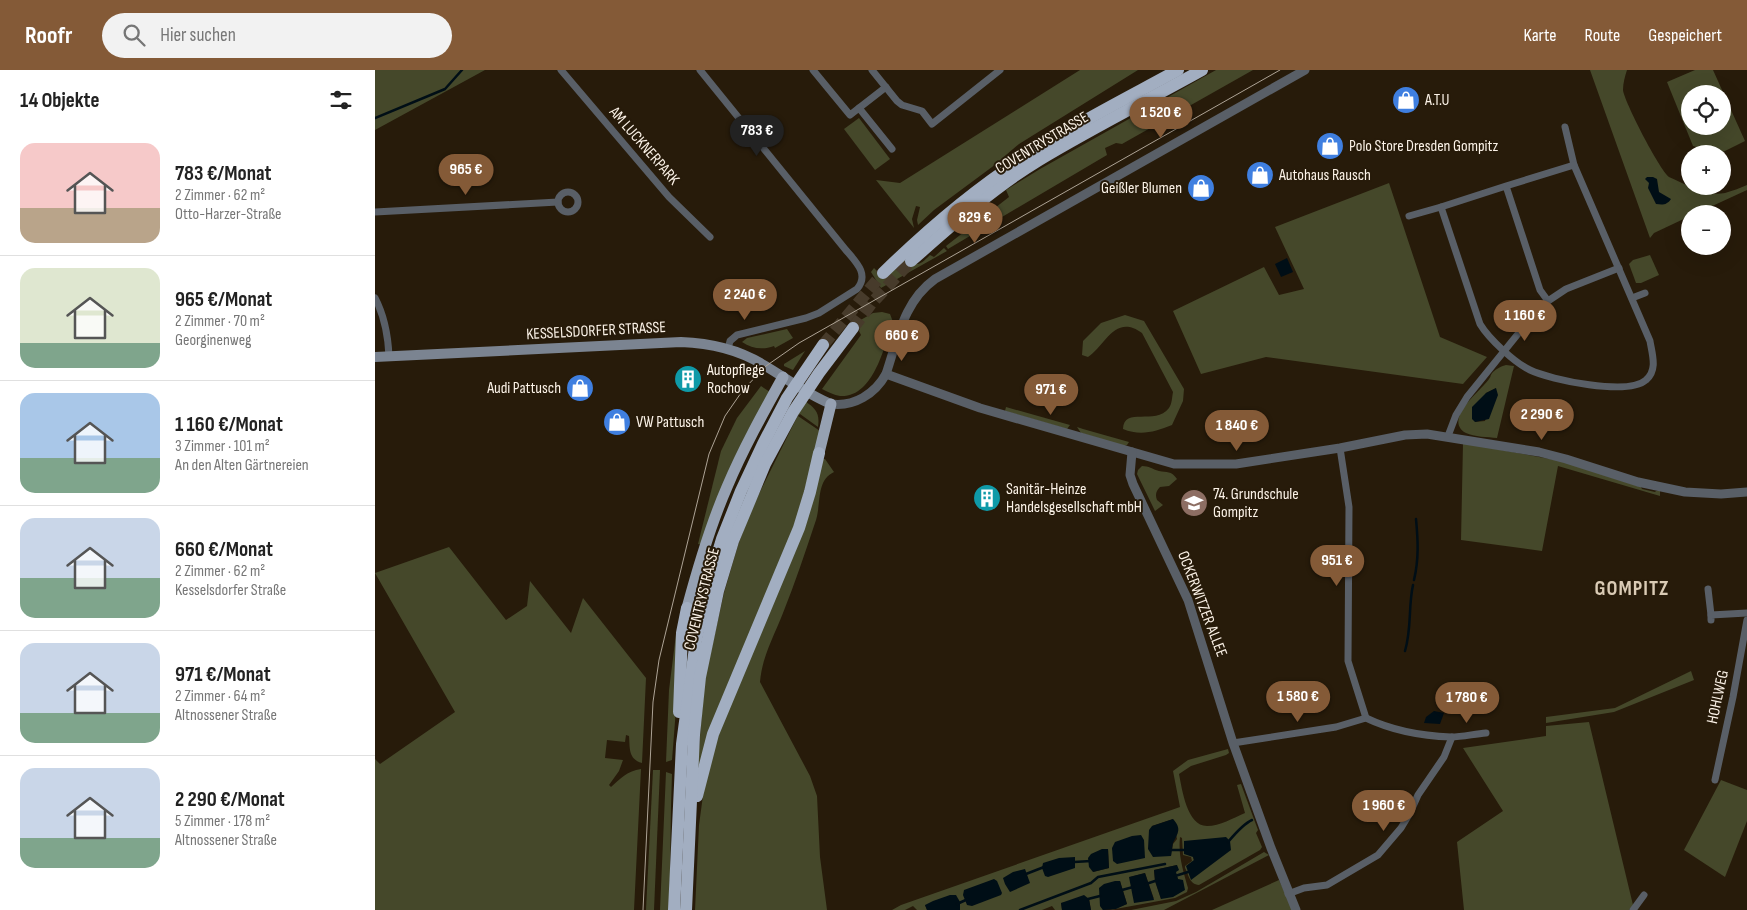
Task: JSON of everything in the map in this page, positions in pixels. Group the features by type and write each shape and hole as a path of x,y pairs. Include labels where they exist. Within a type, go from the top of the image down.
{"highway":[{"path":"1120,101 1161,70"},
{"path":"883,273 942,218 991,180 1038,149 1120,101 1178,70"},
{"name":"COVENTRYSTRASSE","path":"911,261 951,225 995,190 1039,161 1202,70"},
{"name":"COVENTRYSTRASSE","path":"686,910 694,735 700,677 718,591 733,541 765,464 793,412 819,373 853,328"},
{"name":"COVENTRYSTRASSE","path":"674,910 682,744 696,640 708,586 722,539 741,491 787,398 823,346"},
{"path":"690,825 713,734 799,528 819,453"},
{"path":"682,744 679,709 682,634 687,608"}],"main road":[{"name":"KESSELSDORFER STRASSE","path":"375,357 681,342 698,343 727,349 761,363 816,398 831,404"},
{"path":"687,608 701,560 727,488 754,430 785,378"},
{"path":"819,453 831,404"}],"street":[{"name":"AM LUCKNERPARK","path":"561,70 669,197 710,237"},
{"path":"701,70 857,263 863,274 861,285 857,289 819,314 737,334 730,341 727,349"},
{"path":"813,70 851,115 886,87"},
{"path":"872,70 897,101 921,111 932,124 1000,70"},
{"name":"KESSELSDORFER STRASSE","path":"831,404 846,404 861,400 875,390 885,374 909,307 929,284 1305,70"},
{"path":"859,108 891,149"},
{"path":"1441,207 1480,324 1495,343 1529,370 1541,374 1601,386 1626,388 1637,386 1646,380 1654,362 1649,341 1574,165 1565,127"},
{"path":"1409,216 1574,165"},
{"path":"1506,186 1540,290 1548,301"},
{"path":"375,212 558,202"},
{"path":"1449,436 1456,415 1467,397 1530,319 1548,301 1566,289 1619,268"},
{"path":"1632,298 1645,293"},
{"path":"375,298 381,309 388,332 389,356"},
{"path":"885,374 966,404 1174,464 1244,463 1340,448 1405,435 1427,434 1449,436 1539,452 1638,482 1685,492 1721,494 1747,492"},
{"path":"1340,448 1349,507 1348,661 1366,718"},
{"name":"OCKERWITZER ALLEE","path":"1132,452 1130,475 1133,484 1188,600 1233,743 1288,894 1296,910"},
{"path":"1708,589 1711,618 1747,613"},
{"name":"HOHLWEG","path":"1715,780 1747,620"},
{"path":"1233,743 1336,727 1366,718 1379,724 1406,731 1452,737 1486,732"},
{"path":"1288,894 1304,888 1327,884 1378,855 1401,828 1410,813 1417,795 1443,757 1452,737"},
{"path":"1633,910 1643,895"}],"green space":[{"path":"375,70 485,70 375,130"},
{"path":"1080,70 1138,70 1019,144 992,167 934,210 918,225 917,220 920,207 916,206 912,219 914,228 876,180 900,183"},
{"path":"1216,70 1253,70 1122,144 1116,143 1105,148 1107,155 948,249 946,246 1009,197 1006,190"},
{"path":"1590,70 1627,70 1623,87 1625,97 1650,149 1664,171 1669,177 1681,182 1681,195 1731,195 1731,191 1747,185 1747,190 1714,205 1681,205 1681,220 1654,233 1650,238"},
{"path":"1695,70 1713,70 1720,85 1681,85 1681,116 1667,82"},
{"path":"1731,110 1745,141 1731,148 1731,145 1693,145 1689,135 1731,135"},
{"path":"859,118 890,159 875,170 844,129"},
{"path":"1389,183 1440,337 1487,357 1463,384 1266,357 1201,374 1173,311 1264,267 1279,295 1304,289 1275,227"},
{"path":"944,248 947,251 881,288 871,272 874,268 881,275 905,260 918,264 930,255 934,257"},
{"path":"1650,255 1659,275 1641,283 1636,283 1629,264 1633,260"},
{"path":"882,312 890,314 893,322 876,369 869,380 861,389 852,394 840,396 822,389 861,335 860,329 850,326 873,313"},
{"path":"1125,315 1144,321 1184,389 1183,401 1172,425 1160,430 1141,433 1123,429 1125,422 1134,417 1156,416 1163,413 1169,408 1172,400 1173,392 1142,333 1133,328 1125,327 1118,329 1111,333 1088,357 1082,355 1083,341 1101,323"},
{"path":"787,329 793,338 775,348 774,346 758,348 742,342 747,338"},
{"path":"805,351 793,370 784,366 784,364"},
{"path":"1506,365 1514,366 1497,438 1466,433 1460,427 1461,412 1493,372","holes":["1496,388 1485,421 1475,422 1486,393"]},
{"path":"761,386 770,392 702,545 698,544 721,451 737,418"},
{"path":"805,401 816,412 818,427 800,414 798,416 820,431 796,523 697,771 705,678 724,593 738,545 752,508"},
{"path":"1006,407 1070,425 1067,429 1005,411"},
{"path":"1077,427 1129,442 1124,446 1081,433"},
{"path":"1463,443 1561,461 1641,487 1642,489 1655,492 1660,491 1660,496 1558,466 1542,551 1461,540"},
{"path":"822,459 825,459 834,472 828,476 821,487 815,523 792,590 766,655 760,682 810,776 817,796 820,857 827,910 695,910 699,825 704,788 718,735"},
{"path":"1142,466 1171,473 1177,479 1169,486 1160,487 1156,495 1157,500 1163,505 1155,511 1137,474"},
{"path":"449,547 506,620 527,606 530,581 571,633 583,598 646,678 642,763 632,756 629,736 626,735 625,742 607,740 605,758 623,760 619,771 609,785 611,787 628,773 641,769 634,910 375,910 375,759 380,764 455,712 375,573"},
{"path":"676,634 677,696 672,760 666,762 669,690"},
{"path":"1691,671 1694,680 1614,712 1546,723 1546,717 1615,708"},
{"path":"1589,722 1633,905 1629,910 1464,910 1457,842 1503,811 1463,748 1546,736 1546,726"},
{"path":"1228,749 1229,753 1226,755 1191,766 1179,774 1187,806 1190,814 1200,824 1207,826 1217,825 1245,813 1237,785 1241,784 1258,830 1256,833 1262,847 1260,850 1199,885 1191,881 1185,868 1185,866 1192,861 1191,857 1183,855 1182,838 1180,837 1180,856 1188,888 1187,892 1175,898 1110,910 1127,904 1120,881 1100,905 1103,910 1091,910 1089,899 1061,903 1062,910 1055,910 1052,906 1042,910 960,910 925,905 927,910 917,910 913,906 905,910 892,910 901,905 1180,807 1173,771 1188,760","holes":["1173,819 1177,839 1173,844 1172,850 1152,826","1108,849 1109,868 1093,872","1231,850 1186,866 1194,861 1193,857","1177,865 1175,872 1178,879 1161,899 1155,881 1154,870","1145,873 1154,899 1130,877"]},
{"path":"653,770 660,770 654,910 646,910"},
{"path":"666,772 672,774 669,910 660,910"},
{"path":"1721,780 1747,790 1747,821 1725,877 1684,850"},
{"path":"1264,852 1269,855 1164,910 1131,910 1176,901 1196,892"},
{"path":"1279,880 1293,910 1212,910"}],"shaded area":[{"path":"1647,177 1657,179 1659,192 1671,199 1668,202 1656,204 1648,188 1649,183 1645,179"},
{"path":"1287,258 1293,272 1281,277 1275,264"},
{"path":"1496,388 1498,395 1489,419 1475,422 1472,419 1472,407 1486,393"},
{"path":"1434,711 1444,713 1440,724 1424,723 1426,717"},
{"path":"1173,819 1178,831 1173,843 1171,856 1153,857 1148,849 1149,830 1152,826"},
{"path":"1141,835 1144,840 1145,858 1117,864 1113,861 1112,848 1115,842"},
{"path":"1226,837 1230,841 1231,850 1191,880 1186,866 1194,860 1193,857 1184,854 1184,841"},
{"path":"1102,849 1108,849 1109,868 1093,872 1089,867 1088,858 1091,854"},
{"path":"1075,857 1075,868 1048,877 1045,876 1042,868 1043,863 1059,858"},
{"path":"1177,865 1179,870 1176,872 1178,879 1183,880 1185,890 1173,897 1161,899 1155,881 1154,870"},
{"path":"1025,869 1030,883 1010,892 1003,878 1013,872"},
{"path":"1145,873 1154,900 1134,903 1129,877"},
{"path":"994,879 997,881 1002,893 1001,895 972,906 967,905 963,895 964,890"},
{"path":"1120,881 1127,904 1116,909 1103,910 1100,906 1099,888 1104,884"},
{"path":"950,895 956,895 960,902 960,910 927,910 925,905"},
{"path":"1084,895 1089,899 1091,910 1062,910 1061,903"}],"waterway":[{"path":"375,118 445,89 462,70"},
{"path":"1414,580 1418,549 1416,519"},
{"path":"1405,651 1409,634 1413,585"},
{"path":"1228,842 1242,827 1252,820"},
{"path":"1170,850 1184,850"},
{"path":"1074,862 1091,861"},
{"path":"1020,910 1091,883 1098,877 1165,864"},
{"path":"1026,874 1044,867"},
{"path":"1175,876 1188,872"},
{"path":"1146,884 1158,880"},
{"path":"1122,890 1133,887"},
{"path":"1088,899 1100,896"},
{"path":"957,904 968,899"}],"tunnel":[{"path":"853,328 871,304 911,261"},
{"path":"823,345 883,273"}],"tram line":[{"path":"643,910 653,702 659,660 709,454 725,416 743,390 766,366 799,343 1280,70"}],"place":[{"name":"A.T.U","path":"1406,100"},
{"name":"Polo Store Dresden Gompitz","path":"1330,146"},
{"name":"Autohaus Rausch","path":"1260,175"},
{"name":"Geißler Blumen","path":"1201,188"},
{"name":"Autopflege Rochow","path":"688,379"},
{"name":"Audi Pattusch","path":"580,388"},
{"name":"VW Pattusch","path":"617,422"},
{"name":"Sanitär-Heinze Handelsgesellschaft mbH","path":"987,498"},
{"name":"74. Grundschule Gompitz","path":"1194,503"}],"district":[{"name":"GOMPITZ","path":"1632,588"}]}
